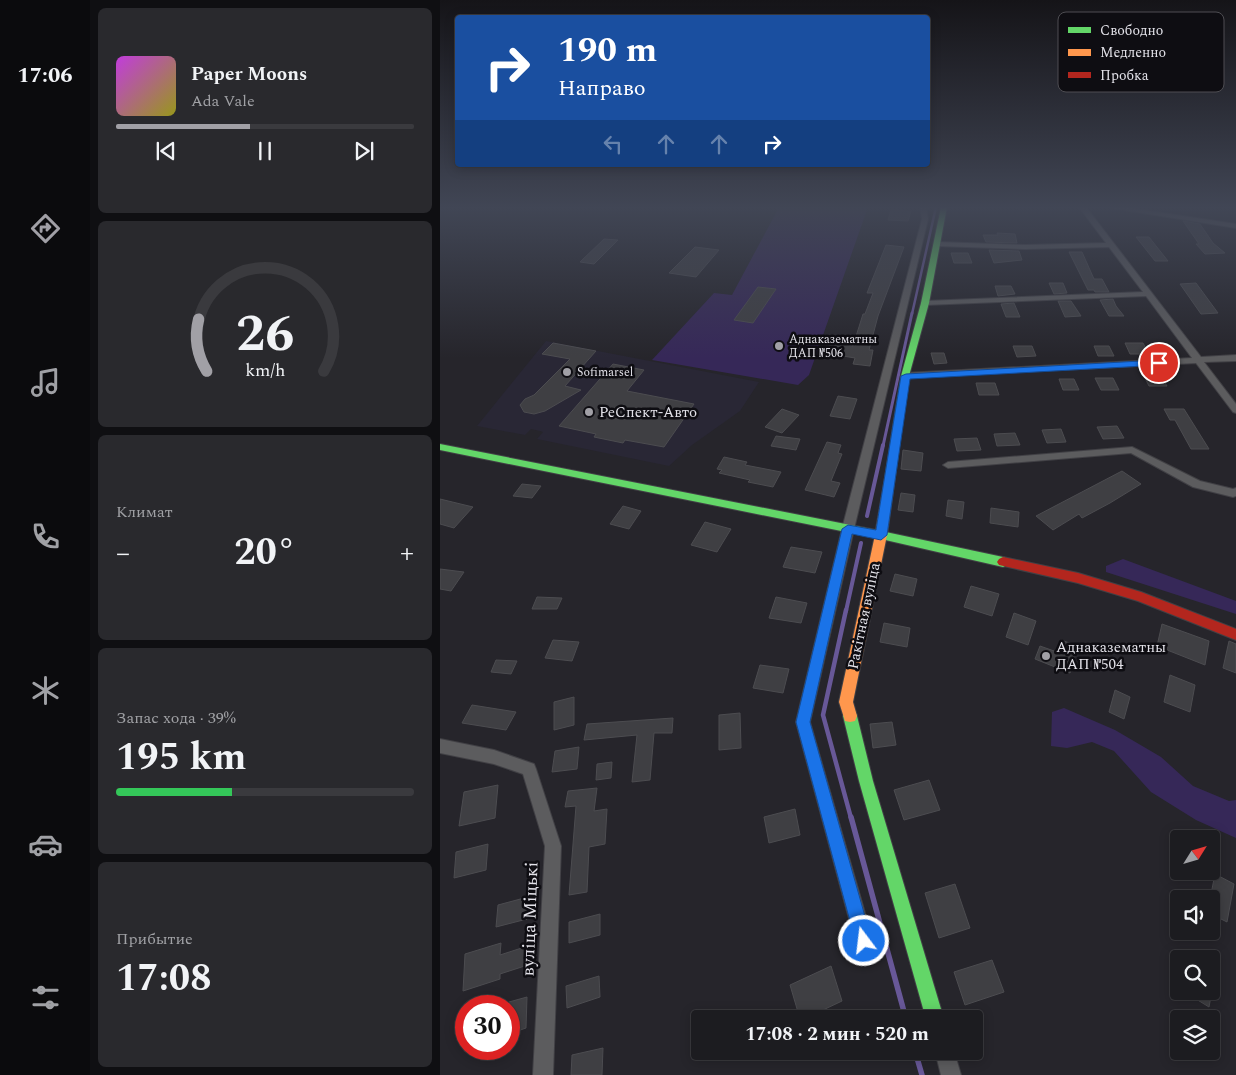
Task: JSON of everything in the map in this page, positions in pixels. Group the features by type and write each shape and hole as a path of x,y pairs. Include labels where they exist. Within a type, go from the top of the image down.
{"street":[{"path":"864,941 803,722 848,529 916,257"},
{"name":"Ракітная вуліца","path":"932,1010 866,781 846,702 881,535 906,376 925,303 934,257"},
{"path":"1120,257 1236,410"},
{"path":"925,303 1148,294"},
{"path":"906,376 1236,358"},
{"path":"440,448 881,535 1078,578 1141,597 1236,635"},
{"path":"948,465 1132,450 1197,484 1232,493 1236,492"},
{"name":"вуліца Міцькі","path":"440,746 494,756 529,769 553,846 543,1075"},
{"path":"947,1060 951,1075"}],"shaded area":[{"path":"752,257 850,257 809,375 798,385 652,360 714,293 732,295"},
{"path":"546,341 759,382 740,411 692,445 669,466 537,439 543,432 531,429 525,435 477,426"},
{"path":"1123,559 1236,601 1236,614 1106,572 1106,566"},
{"path":"1064,708 1115,730 1161,757 1193,786 1229,801 1236,800 1236,838 1196,820 1151,792 1114,751 1092,742 1067,748 1051,746 1052,712"}],"building":[{"path":"585,257 601,257 594,264 580,262"},
{"path":"685,257 713,257 696,277 669,273"},
{"path":"881,257 900,257 878,316 869,350 873,350 870,366 853,364 855,358 825,353 831,342 853,346 863,314 865,314 873,293 867,293"},
{"path":"952,257 970,257 972,263 954,263"},
{"path":"992,257 1021,257 1022,260 994,263"},
{"path":"1072,257 1084,257 1094,279 1102,279 1109,292 1088,290"},
{"path":"1152,257 1165,257 1168,261 1155,261"},
{"path":"1049,283 1063,283 1067,293 1054,294"},
{"path":"1196,283 1218,313 1201,314 1180,284"},
{"path":"995,286 1011,286 1015,294 998,296"},
{"path":"758,287 776,289 753,323 734,320"},
{"path":"1113,299 1124,316 1109,316 1100,300"},
{"path":"1058,301 1071,301 1081,316 1065,317"},
{"path":"1014,303 1020,317 1006,317 1001,304"},
{"name":"Sofimarsel","path":"553,343 596,351 565,386 581,390 545,411 534,414 524,412 520,405 525,399 534,395 570,359 542,354"},
{"path":"1125,343 1143,343 1149,354 1130,354"},
{"path":"1013,346 1032,346 1036,356 1017,357"},
{"path":"1094,346 1109,346 1114,356 1098,356"},
{"path":"931,353 944,353 947,363 934,364"},
{"path":"613,364 644,370 627,391 694,404 664,447 625,440 623,443 594,437 596,434 559,426"},
{"path":"1143,374 1160,374 1167,386 1149,386"},
{"path":"1095,378 1113,378 1119,390 1101,390"},
{"path":"1059,379 1074,379 1079,390 1063,390"},
{"path":"976,383 995,383 999,395 979,395"},
{"path":"838,396 857,399 850,419 830,416"},
{"path":"782,409 799,415 782,433 765,427"},
{"path":"1164,409 1184,409 1209,449 1191,449 1175,420 1170,420"},
{"path":"1117,426 1124,438 1103,439 1097,427"},
{"path":"1061,429 1066,442 1047,443 1042,430"},
{"path":"1015,433 1020,445 997,446 994,434"},
{"path":"776,436 800,439 796,450 771,446"},
{"path":"977,438 981,450 957,451 954,439"},
{"path":"827,442 841,445 838,453 842,454 831,481 840,483 834,497 805,490"},
{"path":"903,450 923,453 921,471 901,469"},
{"path":"724,457 747,462 745,465 781,472 773,487 748,482 750,480 719,473 722,470 717,469"},
{"path":"1122,471 1141,484 1082,518 1079,514 1053,530 1036,516"},
{"path":"522,484 541,486 532,498 513,496"},
{"path":"901,493 915,495 913,512 898,510"},
{"path":"440,499 473,507 454,528 440,524"},
{"path":"948,500 964,502 962,519 946,516"},
{"path":"623,506 641,511 629,529 610,524"},
{"path":"991,508 1019,512 1018,527 990,523"},
{"path":"705,522 731,529 717,552 691,545"},
{"path":"791,547 822,552 815,573 783,567"},
{"path":"440,569 464,572 451,591 440,589"},
{"path":"895,574 917,579 913,596 890,591"},
{"path":"971,586 999,594 992,616 964,607"},
{"path":"537,597 562,598 557,609 532,609"},
{"path":"776,597 807,603 801,623 769,618"},
{"path":"1014,613 1036,621 1028,645 1006,637"},
{"path":"884,623 910,628 907,647 880,642"},
{"path":"1162,624 1209,641 1205,665 1157,646"},
{"path":"553,640 579,642 572,661 545,658"},
{"path":"1061,640 1078,646 1070,673 1035,659 1040,646 1057,652"},
{"path":"1229,641 1236,644 1236,673 1223,668"},
{"path":"496,660 517,661 511,674 491,672"},
{"path":"760,665 789,669 783,693 753,688"},
{"path":"1170,675 1195,685 1190,712 1164,702"},
{"path":"1115,690 1130,697 1124,719 1109,712"},
{"path":"574,697 574,725 554,730 554,702"},
{"path":"472,705 516,712 506,730 462,723"},
{"path":"740,713 741,748 719,750 719,715"},
{"path":"673,718 672,733 654,733 650,780 632,782 637,735 584,740 587,724"},
{"path":"892,722 896,745 873,748 870,724"},
{"path":"579,747 577,769 552,772 555,751"},
{"path":"612,762 611,778 596,780 597,764"},
{"path":"929,780 940,810 904,820 894,790"},
{"path":"498,785 495,818 459,826 464,792"},
{"path":"597,788 594,811 607,809 605,844 589,847 587,892 569,895 576,806 565,807 568,791"},
{"path":"795,809 800,835 769,843 764,817"},
{"path":"488,844 486,870 454,878 456,852"},
{"path":"1220,877 1234,884 1227,922 1220,918 1220,890 1212,890 1214,880 1220,880"},
{"path":"955,884 970,928 939,938 925,893"},
{"path":"528,897 527,919 496,927 498,905"},
{"path":"600,914 600,935 569,943 569,922"},
{"path":"501,943 500,955 534,944 534,963 500,974 500,979 463,991 465,954"},
{"path":"992,960 1004,992 965,1005 954,972"},
{"path":"831,966 842,1001 823,1010 797,1010 790,985"},
{"path":"599,976 600,997 567,1008 566,986"},
{"path":"527,997 526,1028 520,1030 520,999"},
{"path":"1198,1000 1210,1000 1209,1007"},
{"path":"603,1048 602,1075 571,1075 572,1055"}],"waterway":[{"path":"912,314 925,257"},
{"path":"883,446 912,313"},
{"path":"867,516 883,445"},
{"path":"846,611 861,543"},
{"path":"846,610 823,715 851,818"},
{"path":"851,817 904,1010"},
{"path":"918,1060 922,1075"}],"traffic: fast":[{"path":"890,477 905,376 925,303 934,257"},
{"path":"440,447 881,535 1003,562"},
{"path":"850,716 866,781 932,1010"}],"traffic: slow":[{"path":"850,716 846,702 881,535 890,477"}],"traffic: jam":[{"path":"1003,562 1078,578 1141,597 1236,635"}],"place":[{"name":"Аднаказематны ДАП №506","path":"779,346"},
{"name":"Sofimarsel","path":"567,372"},
{"name":"РеСпект-Авто","path":"589,412"},
{"name":"Аднаказематны ДАП №504","path":"1046,656"}],"route":[{"path":"864,941 803,722 848,529 881,535 906,376 1159,363"}]}
